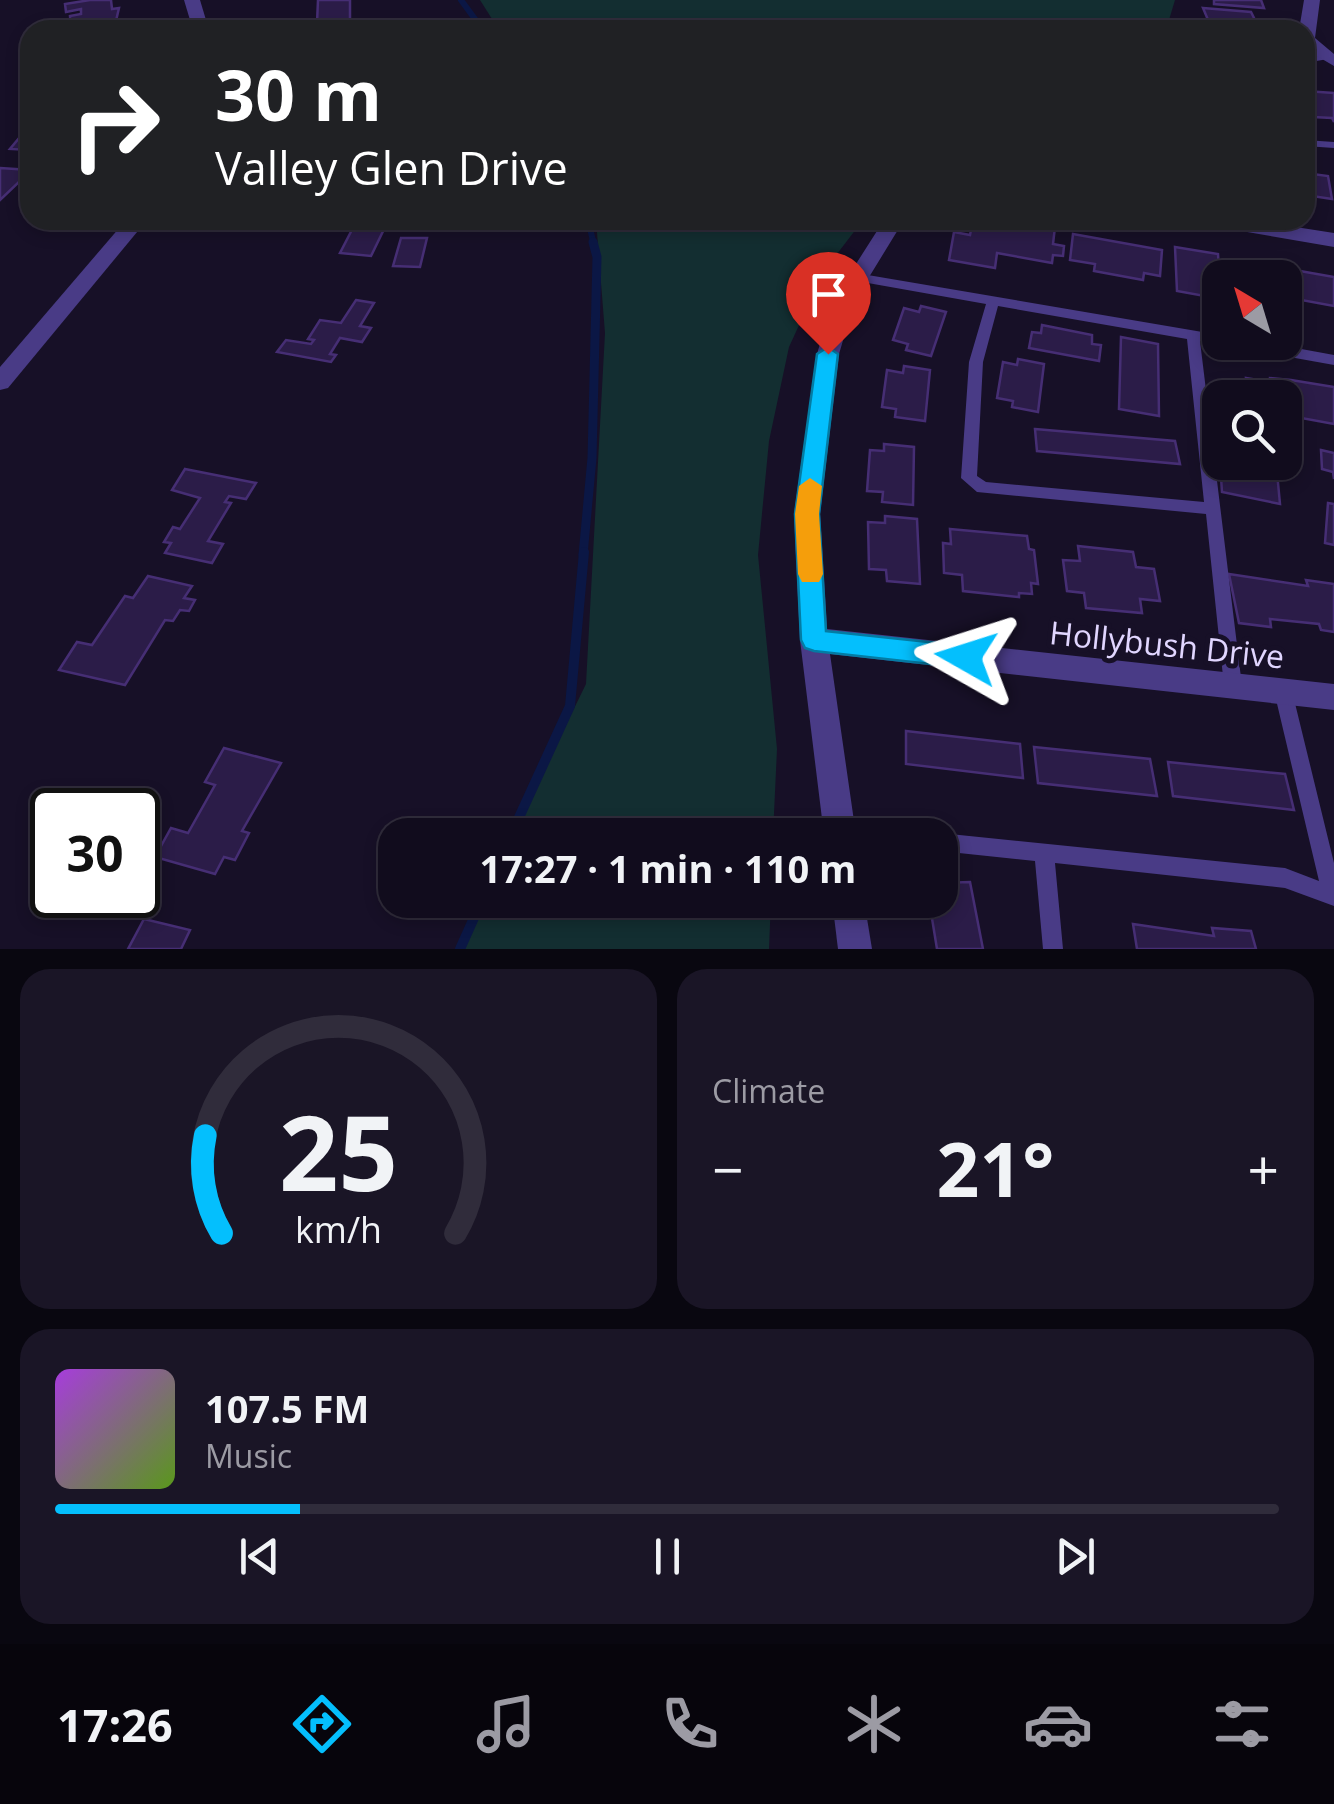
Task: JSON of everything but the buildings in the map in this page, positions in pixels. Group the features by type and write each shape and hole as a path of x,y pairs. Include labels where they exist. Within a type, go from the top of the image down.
{"street":[{"path":"0,382 129,230"},
{"path":"838,818 814,640 807,514 828,354 844,300 887,230"},
{"path":"1273,230 1334,240"},
{"name":"Hollybush Drive","path":"814,640 1334,697"},
{"path":"851,918 855,949"}],"lane":[{"path":"856,277 1202,337"},
{"path":"993,301 976,362 969,478 982,488 1212,509"},
{"path":"1192,335 1233,686"},
{"path":"1302,354 1334,360"},
{"path":"1283,691 1333,895"},
{"path":"958,844 1285,878 1333,895"},
{"path":"1044,853 1053,949"}],"green space":[{"path":"480,0 1175,0 1169,20 493,20"},
{"path":"597,230 855,230 824,271 789,347 769,441 758,555 777,749 774,818 520,818 586,684 605,333"},
{"path":"471,918 770,918 769,949 456,949"}],"waterway":[{"path":"461,0 476,20"},
{"path":"590,230 594,245"},
{"path":"583,555 592,458 597,257 593,242"},
{"path":"519,818 570,706 584,552"},
{"path":"460,949 474,918"}],"slow traffic":[{"path":"810,486 810,574"}],"route":[{"path":"828,354 807,514 814,640 966,657"}]}
